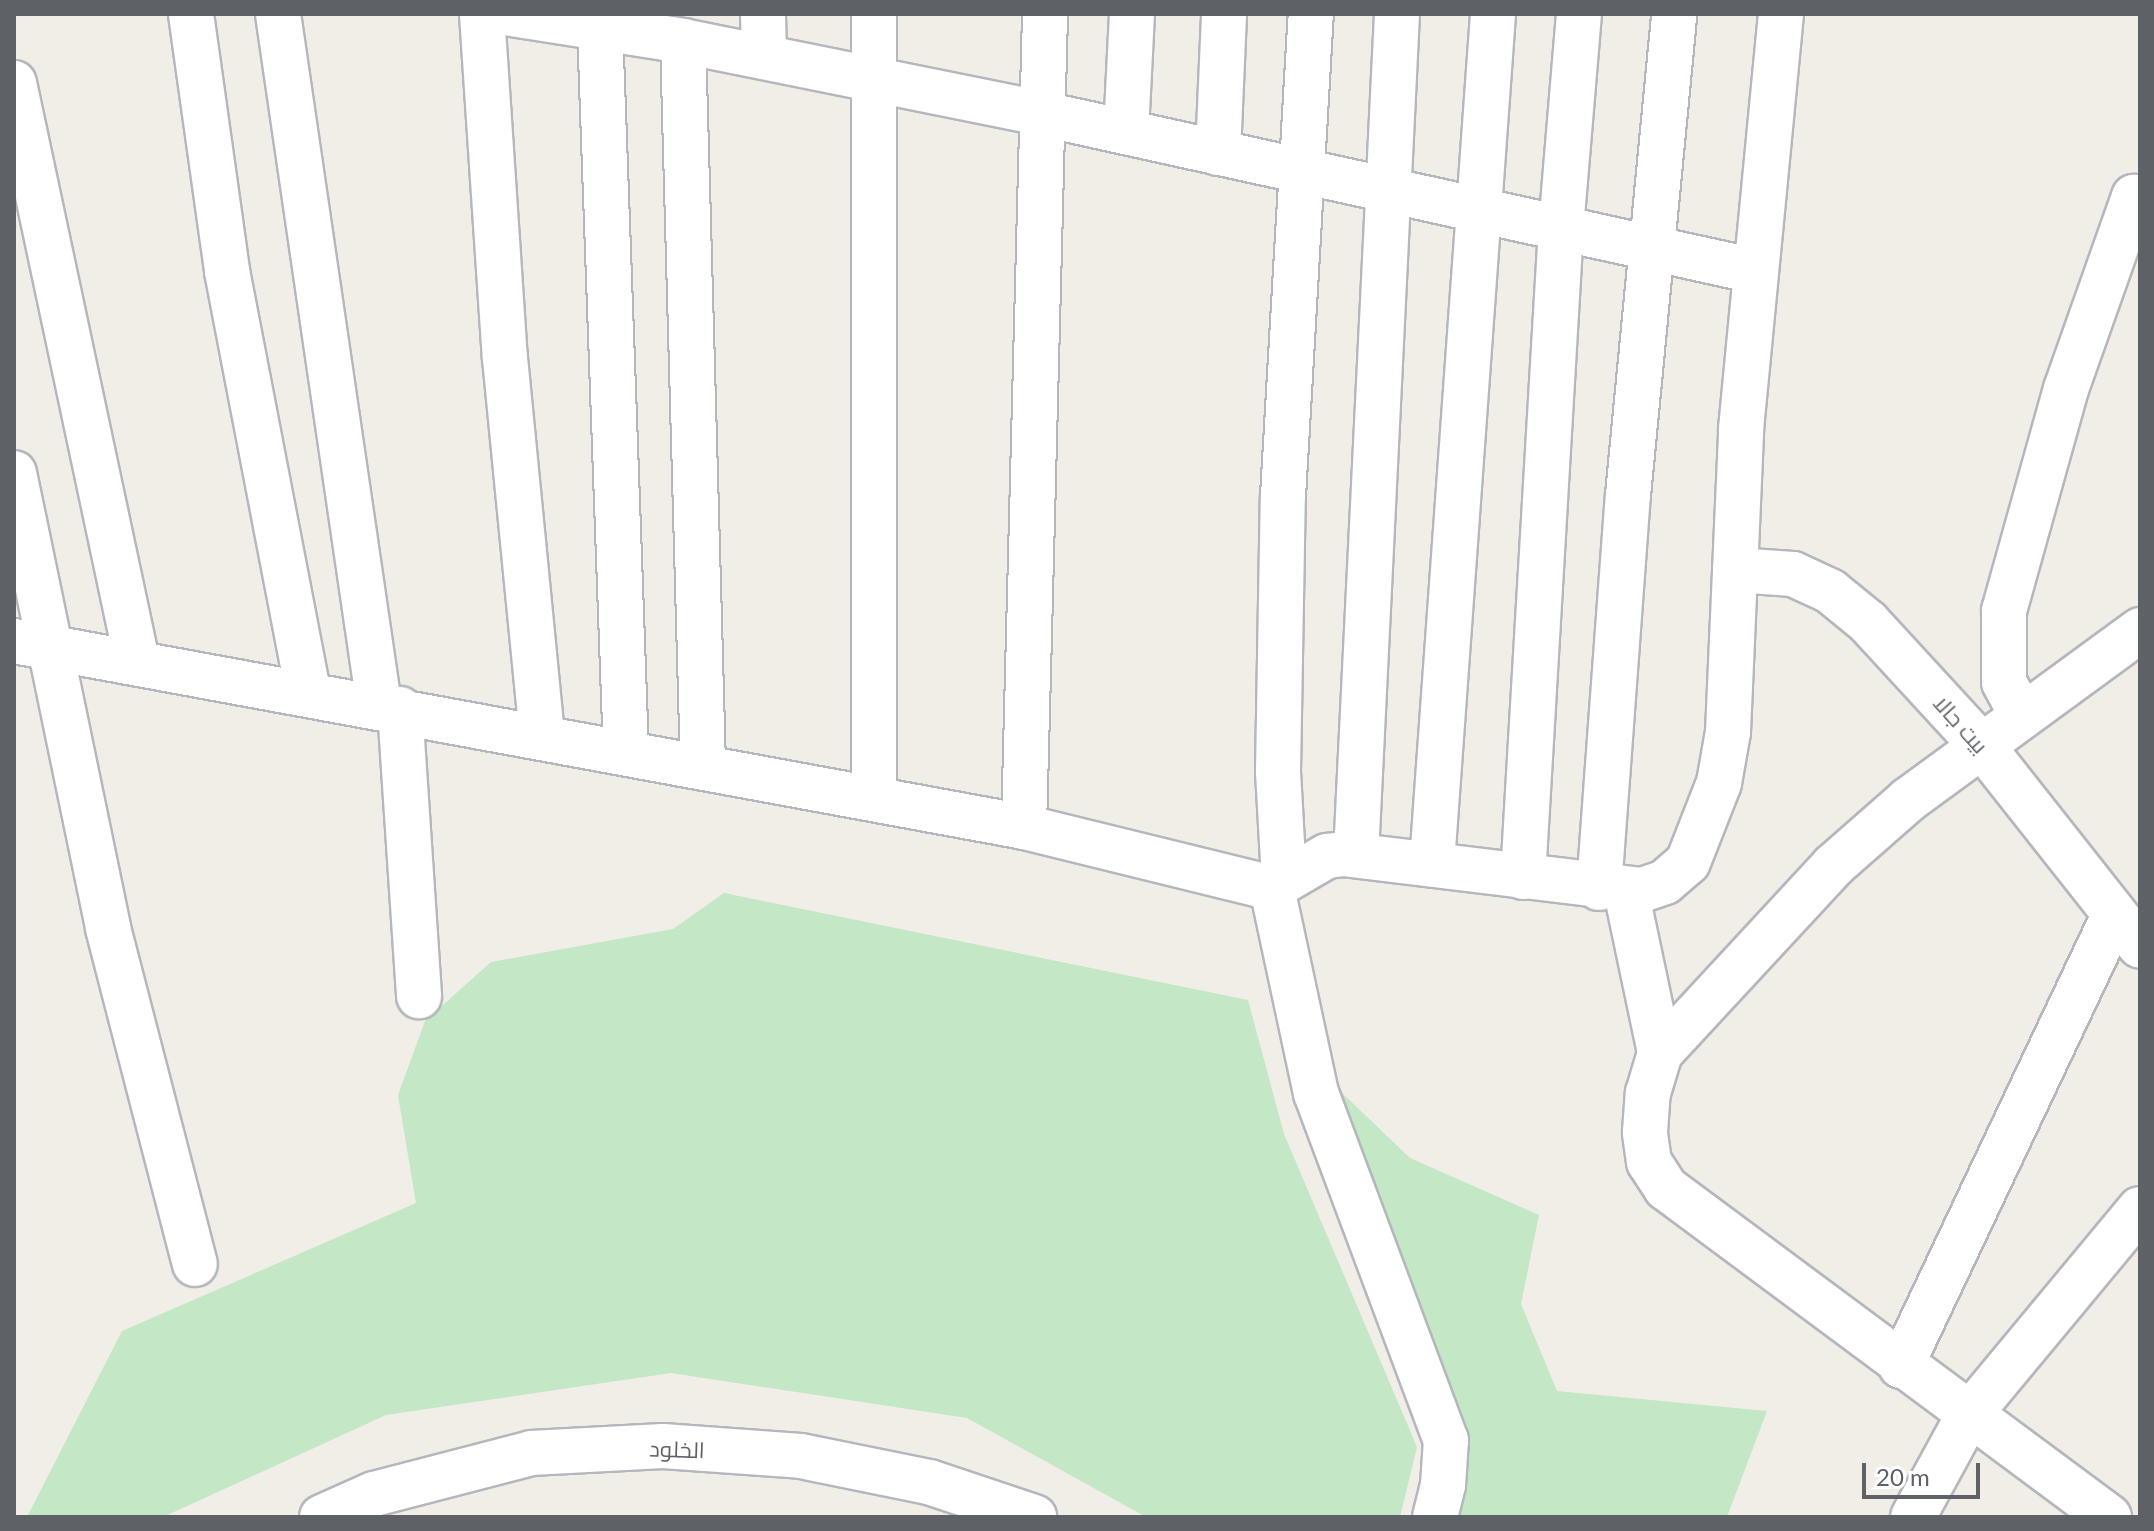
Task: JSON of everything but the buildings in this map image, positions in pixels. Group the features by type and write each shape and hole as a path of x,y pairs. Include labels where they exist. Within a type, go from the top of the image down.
{"street":[{"path":"191,14 227,271 308,691"},
{"path":"278,14 390,707 419,996"},
{"path":"482,14 505,358 542,736"},
{"path":"511,14 666,31 764,57 1039,113 1302,174 1755,271"},
{"path":"763,14 764,57"},
{"path":"874,14 874,798"},
{"path":"1024,827 1039,113 1045,14"},
{"path":"1126,132 1132,14"},
{"path":"1218,153 1224,14"},
{"path":"1311,14 1283,496 1278,883 1316,1093 1446,1440 1443,1485 1435,1517"},
{"path":"1356,855 1397,14"},
{"path":"1432,863 1493,14"},
{"path":"1523,877 1561,228 1579,14"},
{"path":"1660,1053 1613,890 1651,247 1674,14"},
{"path":"32,643 703,765 1024,827 1278,883 1327,856 1356,855 1613,890 1665,882 1688,862 1706,825 1728,732 1735,570 1755,271 1781,14"},
{"path":"577,21 626,753"},
{"path":"666,31 703,765"},
{"path":"14,83 137,661"},
{"path":"2022,716 2004,682 2004,611 2038,478 2138,193"},
{"path":"14,473 32,643 195,1264"},
{"name":"بيت جالا","path":"1735,570 1793,574 1830,591 1868,622 1983,747 2127,930"},
{"path":"2109,1517 1968,1416 1666,1188 1649,1162 1645,1132 1648,1093 1660,1053 1833,866 1908,800 2140,630"},
{"path":"1901,1366 2127,930"},
{"path":"1913,1517 1968,1416 2140,1209"},
{"name":"الخلود","path":"322,1517 374,1494 531,1453 663,1446 801,1456 929,1482 1034,1517"}],"green space":[{"path":"724,893 1248,1000 1284,1134 1417,1447 1400,1517 1146,1517 967,1418 671,1373 386,1415 163,1517 27,1517 122,1331 416,1203 398,1095 425,1021 491,962 673,929"},
{"path":"1317,1069 1410,1158 1539,1215 1521,1304 1557,1391 1767,1411 1727,1517 1434,1517 1446,1440"}]}
